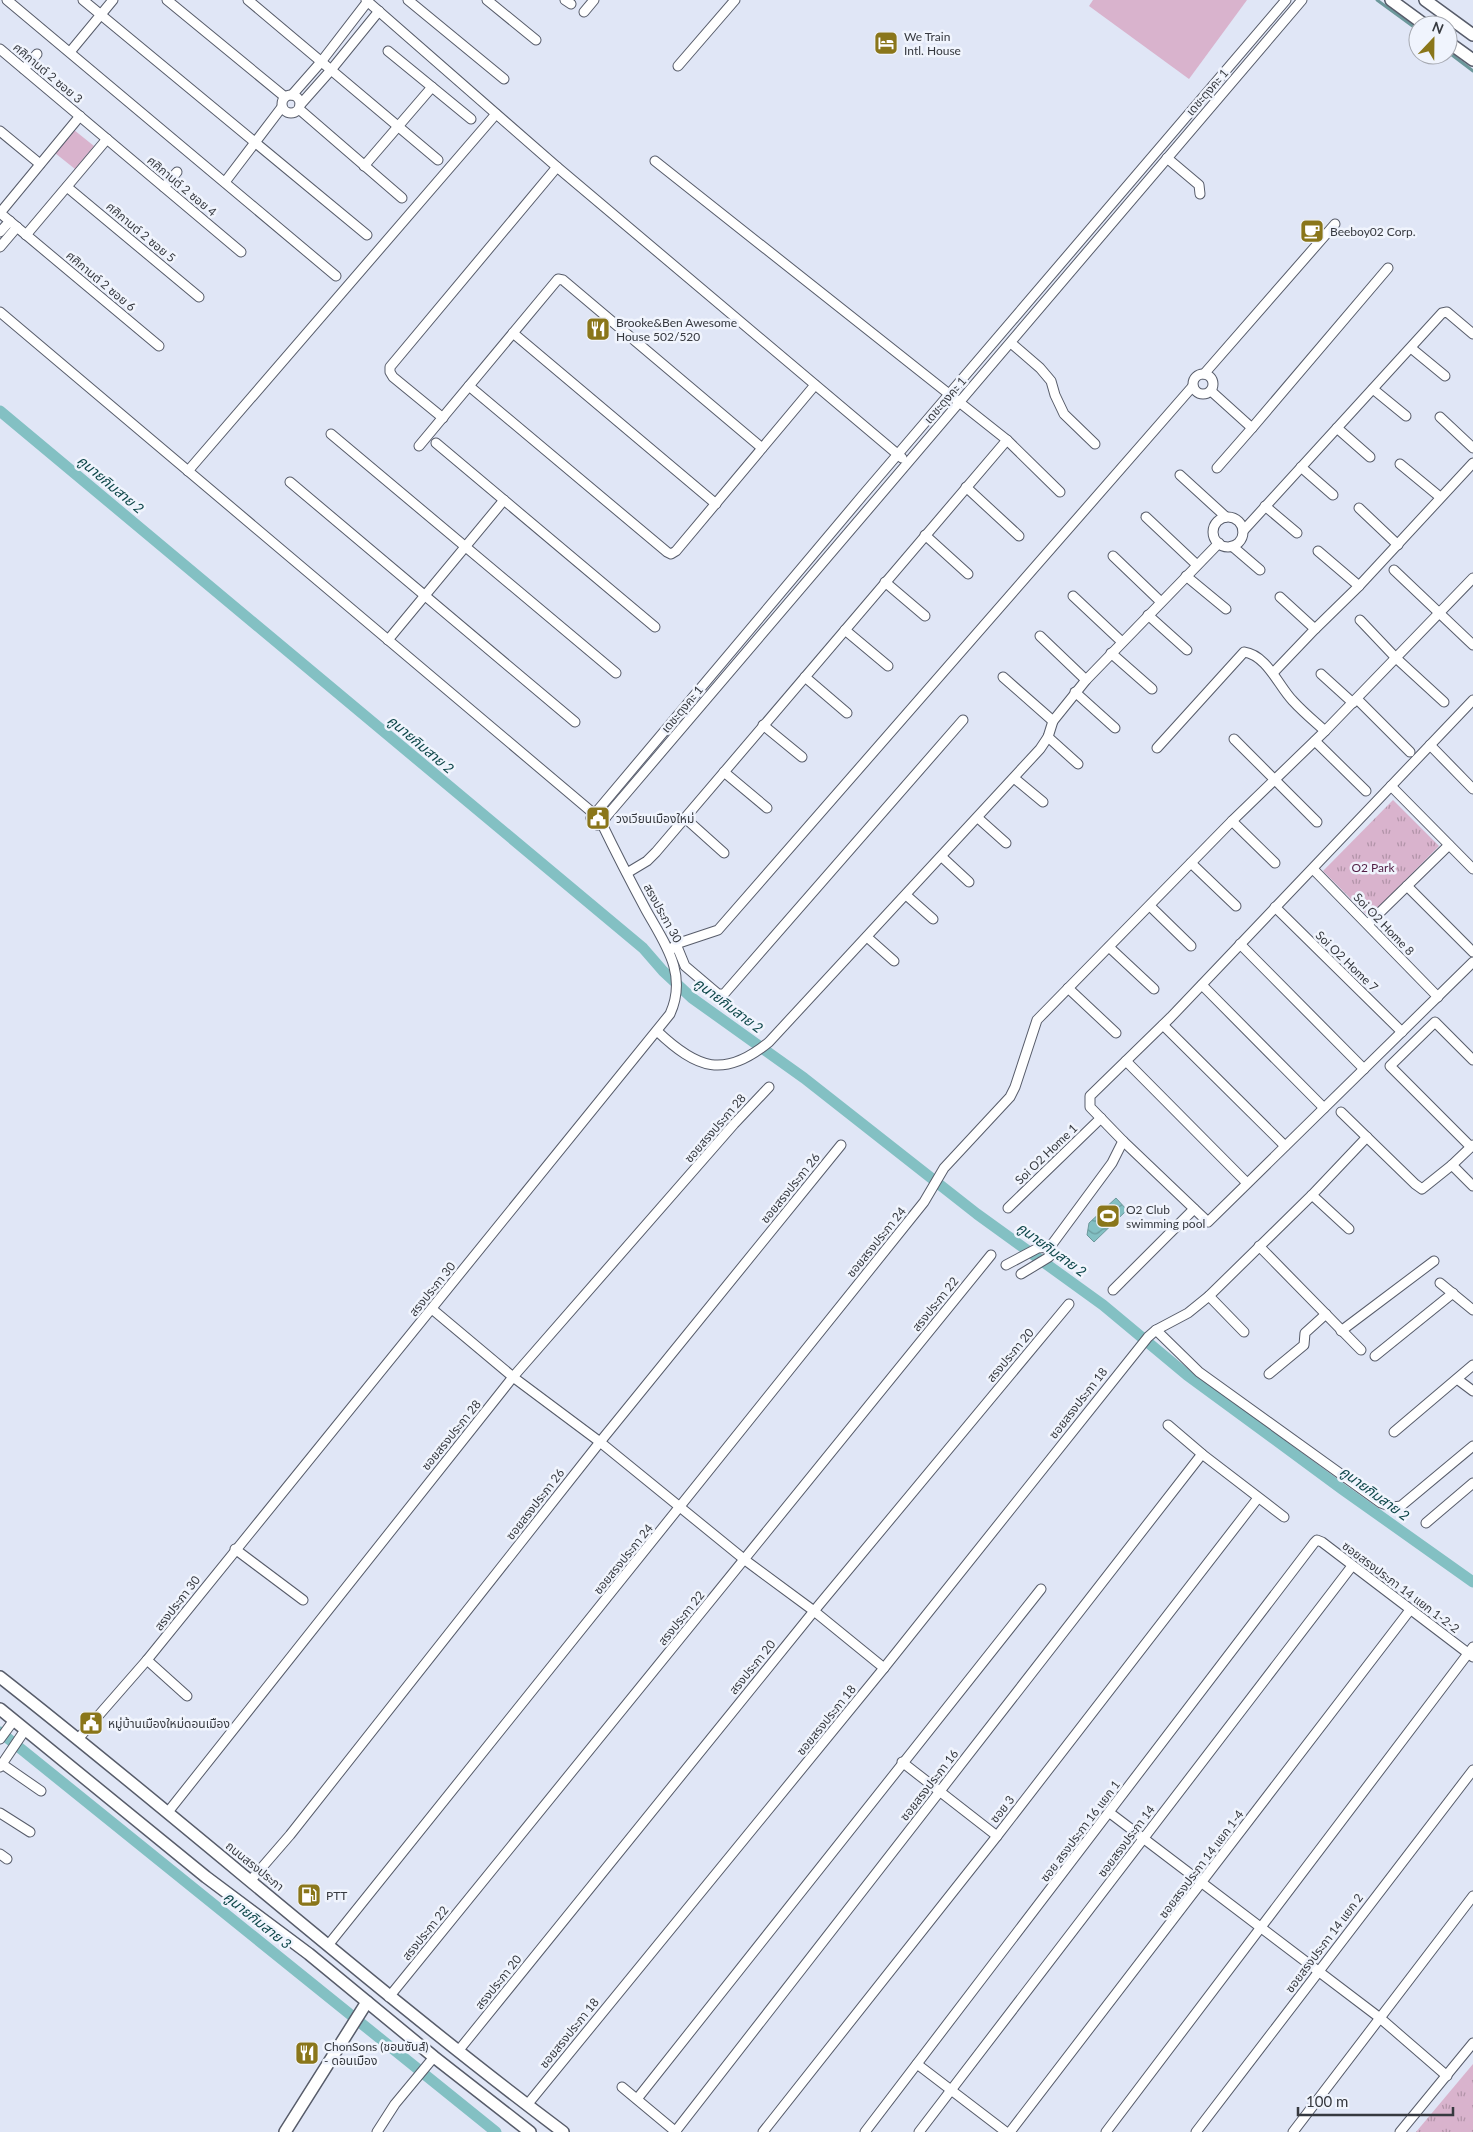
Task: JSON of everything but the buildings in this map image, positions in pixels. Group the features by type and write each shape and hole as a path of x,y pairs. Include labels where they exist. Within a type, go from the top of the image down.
{"main road":[{"path":"1391,0 1411,15"},
{"path":"1425,0 1473,35"},
{"path":"1458,49 1473,60"},
{"name":"ถนนสรงประภา","path":"0,1677 329,1944 389,1997 563,2132"},
{"path":"0,1709 10,1724 206,1877 309,1954 367,2002 430,2061 530,2132"},
{"path":"285,2132 367,2002"}],"street":[{"path":"7,0 336,276"},
{"path":"83,0 367,235"},
{"path":"70,52 113,0"},
{"path":"167,0 289,96 298,98 300,107 402,198"},
{"path":"248,0 438,160"},
{"path":"408,0 504,79"},
{"path":"487,0 536,40"},
{"path":"584,12 594,0"},
{"path":"678,66 735,0"},
{"name":"เดชะตุงคะ 1","path":"595,812 1286,0"},
{"name":"เดชะตุงคะ 1","path":"604,821 907,462 1302,0"},
{"path":"225,182 289,96 321,62 367,1 557,167 907,462"},
{"path":"282,107 290,113 300,107 379,11"},
{"name":"ศศิกานต์ 2 ซอย 3","path":"0,49 107,139"},
{"path":"388,51 471,119"},
{"path":"24,69 37,54"},
{"path":"364,166 432,87"},
{"path":"188,471 496,114"},
{"path":"13,224 0,213 80,116"},
{"path":"0,131 40,164"},
{"path":"26,235 107,139"},
{"name":"ศศิกานต์ 2 ซอย 4","path":"107,139 241,252"},
{"path":"1167,158 1199,185 1200,194"},
{"path":"655,161 1008,440 1060,492"},
{"path":"443,418 393,377 390,367 557,167"},
{"path":"164,187 177,172"},
{"name":"ศศิกานต์ 2 ซอย 5","path":"67,186 199,297"},
{"path":"0,232 13,224"},
{"path":"0,247 13,224"},
{"name":"ศศิกานต์ 2 ซอย 6","path":"13,224 159,346"},
{"path":"963,720 724,994 718,994 684,966 673,948 718,930 1193,386 1195,378 1204,374 1335,224"},
{"path":"1217,468 1388,268"},
{"path":"420,446 558,279 563,280 762,448"},
{"path":"0,312 595,812 603,812 604,821 597,825 592,822 591,818 595,812"},
{"path":"1226,517 1217,522 1213,530 1219,543 1228,547 1240,540 1243,531 1442,313 1447,312 1473,334"},
{"path":"513,333 716,504"},
{"path":"1010,343 1040,368 1051,381 1054,395 1064,414 1095,444"},
{"path":"1411,348 1445,376"},
{"path":"1204,374 1208,375 1213,382 1211,391"},
{"path":"469,386 667,552 672,554 815,385"},
{"path":"1193,386 1201,394 1211,391"},
{"path":"1373,388 1406,416"},
{"path":"1211,391 1252,428"},
{"path":"1440,417 1473,448"},
{"path":"1337,428 1370,457"},
{"path":"331,434 616,673"},
{"path":"627,873 647,861 685,818 1008,440"},
{"path":"436,443 655,627"},
{"path":"1273,673 1314,629 1359,586 1473,463"},
{"path":"1400,464 1440,498"},
{"path":"1301,467 1333,495"},
{"path":"1180,475 1226,517 1235,519 1242,526 1243,531"},
{"path":"290,482 575,722"},
{"path":"966,487 1019,536"},
{"path":"388,640 504,500"},
{"path":"1266,506 1298,533"},
{"path":"1359,508 1398,545"},
{"path":"1146,517 1197,564"},
{"path":"925,535 968,574"},
{"path":"657,1031 668,1041 704,1063 722,1066 745,1060 769,1042 1040,749 1048,737 1053,721 1075,692 1219,543"},
{"path":"1232,546 1260,570"},
{"path":"1318,551 1359,586"},
{"path":"1113,556 1161,602"},
{"path":"1394,570 1473,646"},
{"path":"1186,576 1226,610"},
{"name":"ซอยสรงประภา 24","path":"329,1944 924,1202 944,1168 1014,1092 1035,1022 1232,821 1355,701 1473,578"},
{"path":"885,582 925,616"},
{"path":"1073,596 1122,642"},
{"path":"1280,597 1314,629"},
{"path":"1148,615 1187,650"},
{"path":"1360,620 1396,658 1444,702"},
{"path":"845,630 888,666"},
{"path":"1040,636 1086,680"},
{"path":"1157,748 1244,652 1252,654 1273,673 1291,700 1325,731"},
{"path":"1111,653 1152,689"},
{"path":"1322,674 1355,701 1410,752"},
{"path":"805,677 847,713"},
{"path":"1003,677 1053,721"},
{"path":"1075,692 1115,728"},
{"path":"1471,705 1430,745 1163,1025 1090,1096 1090,1107 1208,1222 1473,962"},
{"path":"764,725 802,757"},
{"path":"1048,737 1078,764"},
{"path":"1234,739 1317,822"},
{"path":"1315,741 1366,791"},
{"path":"1430,745 1473,789"},
{"path":"724,772 767,808"},
{"path":"1014,778 1043,802"},
{"path":"1391,786 1473,869"},
{"path":"685,818 724,853"},
{"path":"978,818 1006,843"},
{"name":"สรงประภา 30","path":"78,1739 147,1660 670,1014 677,998 673,948 627,873 604,821"},
{"path":"1232,821 1275,863"},
{"path":"1368,924 1449,845"},
{"path":"942,857 969,882"},
{"path":"1191,863 1236,906"},
{"name":"Soi O2 Home 8","path":"1313,869 1438,996"},
{"path":"1407,886 1473,952"},
{"path":"906,895 933,919"},
{"path":"1150,906 1192,946"},
{"name":"Soi O2 Home 7","path":"1275,908 1402,1032"},
{"path":"867,937 894,961"},
{"path":"1240,944 1364,1069"},
{"path":"1109,948 1154,989"},
{"path":"1202,984 1324,1108"},
{"path":"1068,988 1116,1033"},
{"path":"1341,1112 1422,1189 1472,1146 1390,1066 1435,1022 1473,1060"},
{"path":"1163,1025 1285,1146"},
{"path":"1126,1061 1247,1183"},
{"name":"ซอยสรงประภา 28","path":"168,1812 513,1378 734,1124 769,1087"},
{"name":"Soi O2 Home 1","path":"1008,1208 1101,1118"},
{"name":"ซอยสรงประภา 18","path":"527,2105 884,1668 1140,1346 1156,1330 1188,1313 1209,1296 1312,1195 1367,1137"},
{"path":"1023,1273 1049,1257 1050,1247 1112,1163 1123,1141"},
{"name":"ซอยสรงประภา 26","path":"251,1880 290,1835 600,1442 841,1145"},
{"path":"1452,1165 1473,1186"},
{"path":"1312,1195 1349,1229"},
{"path":"1113,1290 1194,1209"},
{"path":"1260,1246 1361,1350"},
{"path":"1009,1263 1038,1248 1050,1247"},
{"name":"สรงประภา 22","path":"389,1997 991,1255"},
{"path":"1341,1331 1434,1261"},
{"path":"1440,1283 1473,1310"},
{"path":"1375,1356 1453,1293"},
{"path":"1209,1296 1244,1332"},
{"name":"สรงประภา 20","path":"459,2050 814,1611 1069,1304"},
{"path":"432,1309 513,1378 600,1442 745,1560 814,1611 884,1668"},
{"path":"1269,1374 1303,1346 1305,1343 1305,1332 1326,1314"},
{"path":"1156,1330 1199,1372 1381,1504 1393,1507 1401,1506 1473,1446"},
{"path":"1394,1432 1473,1365"},
{"path":"1457,1379 1473,1391"},
{"path":"1168,1425 1202,1454 1284,1517"},
{"name":"ซอยสรงประภา 16","path":"676,2132 1202,1454"},
{"path":"1426,1523 1473,1483"},
{"name":"ซอย 3","path":"763,2132 997,1836 1258,1498"},
{"name":"ซอยสรงประภา 14 แยก 1-2-2","path":"1314,1543 1317,1540 1322,1542 1410,1610 1471,1653"},
{"name":"ซอย สรงประภา 16 แยก 1","path":"864,2132 1314,1543"},
{"path":"235,1549 303,1600"},
{"name":"ซอยสรงประภา 14","path":"919,2132 1352,1566"},
{"path":"638,2099 902,1762 1041,1589"},
{"name":"ซอยสรงประภา 14 แยก 1-4","path":"1010,2132 1410,1610"},
{"path":"1106,2132 1260,1927 1471,1653"},
{"path":"147,1660 187,1696"},
{"path":"10,1724 0,1740 11,1749"},
{"path":"23,1734 1,1766 41,1791"},
{"path":"902,1762 997,1836"},
{"name":"ซอยสรงประภา 14 แยก 2","path":"1196,2132 1473,1770"},
{"path":"1110,1812 1380,2018 1447,2076"},
{"path":"0,1813 30,1832"},
{"path":"1293,2132 1473,1896"},
{"path":"1400,2132 1473,2043"},
{"path":"379,2131 395,2104 430,2061"},
{"path":"916,2064 1006,2132"},
{"path":"622,2087 676,2132"}],"green space":[{"path":"1093,0 1247,0 1189,79 1089,6"},
{"path":"74,130 94,146 75,169 55,153"},
{"name":"O2 Park","path":"1393,800 1439,846 1369,917 1323,871"},
{"path":"1473,2064 1473,2132 1416,2132"}],"water":[{"name":"O2 Club swimming pool","path":"1116,1198 1127,1210 1094,1242 1087,1235 1089,1223"}],"waterway":[{"path":"1377,0 1408,23"},
{"path":"1458,60 1473,71"},
{"name":"คูนายกิมสาย 2","path":"0,411 643,948 663,971 692,998 804,1078 977,1214 1103,1305 1187,1375 1473,1582"},
{"name":"คูนายกิมสาย 3","path":"0,1732 496,2132"}],"place":[{"name":"We Train Intl. House","path":"886,43"},
{"name":"Beeboy02 Corp.","path":"1312,231"},
{"name":"Brooke&Ben Awesome House 502/520","path":"598,329"},
{"name":"วงเวียนเมืองใหม่","path":"598,818"},
{"name":"O2 Club swimming pool","path":"1108,1216"},
{"name":"หมู่บ้านเมืองใหม่ดอนเมือง","path":"91,1723"},
{"name":"PTT","path":"309,1895"},
{"name":"ChonSons (ชอนซันส์) - ดอนเมือง","path":"307,2053"}]}
